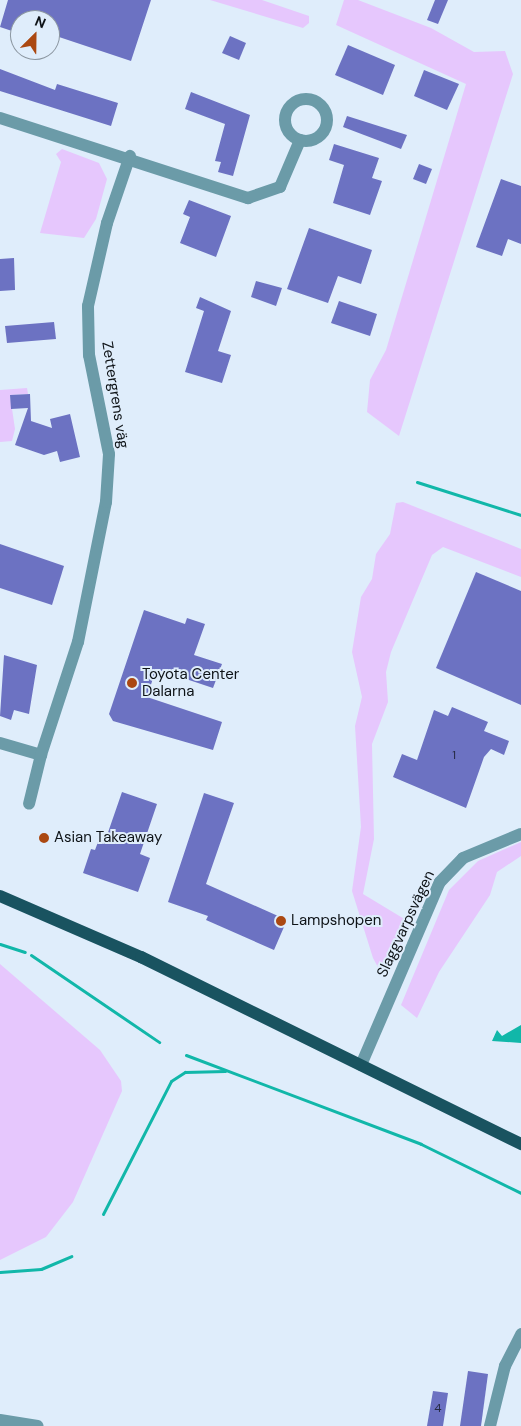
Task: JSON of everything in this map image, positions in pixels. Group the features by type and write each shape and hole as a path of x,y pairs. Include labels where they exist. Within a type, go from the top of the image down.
{"main road":[{"path":"0,896 141,957 521,1144"}],"street":[{"path":"0,118 130,156 187,180 255,198 280,187 300,140"},
{"name":"Zettergrens väg","path":"29,804 41,755 78,642 106,502 109,454 89,355 88,306 107,223 130,156"},
{"path":"0,743 41,755"},
{"name":"Slaggvarpsvägen","path":"361,1065 440,882 463,858 521,834"},
{"path":"490,1426 505,1366 521,1334"},
{"path":"0,1420 36,1426"}],"shaded area":[{"path":"210,0 262,0 309,16 309,23 303,28"},
{"path":"344,0 358,0 431,28 474,52 505,51 513,74 399,436 367,412 370,380 386,350 466,84 336,25"},
{"path":"62,149 99,163 107,179 96,219 84,238 40,233 61,162 56,154"},
{"path":"27,388 28,394 10,395 15,429 12,441 0,442 0,390"},
{"path":"403,502 521,549 521,577 443,547 432,555 391,652 386,672 388,702 372,744 374,839 363,894 406,920 409,931 387,972 380,971 373,958 352,891 361,827 355,726 362,697 352,652 361,597 372,579 376,554 390,534 396,503"},
{"path":"521,842 521,856 497,872 490,895 439,972 417,1018 401,1005 449,890 478,861"},
{"path":"0,964 100,1050 121,1081 122,1091 73,1202 46,1237 0,1260"},
{"path":"521,1025 521,1043 492,1041 497,1030 502,1036"}],"building":[{"path":"8,0 151,0 131,61 60,37 60,10 10,10 10,30 0,27"},
{"path":"435,0 448,0 438,24 427,20"},
{"path":"230,36 246,43 239,60 222,53"},
{"path":"348,45 395,65 383,95 335,75"},
{"path":"0,69 55,90 57,84 118,103 111,126 0,91"},
{"path":"424,70 459,84 447,110 414,96"},
{"path":"191,92 250,115 233,176 218,172 221,162 215,161 225,124 185,109"},
{"path":"347,116 407,135 401,149 343,127"},
{"path":"334,144 379,158 372,178 382,181 370,215 333,203 344,165 329,160"},
{"path":"419,164 432,169 426,184 413,179"},
{"path":"501,179 521,186 521,244 508,239 502,256 476,247"},
{"path":"189,200 231,216 216,257 180,243 190,217 183,214"},
{"path":"309,228 372,250 361,284 338,276 328,303 287,289"},
{"path":"14,258 15,290 0,291 0,259"},
{"path":"256,281 282,288 276,306 251,297"},
{"path":"200,297 231,311 218,351 231,355 222,383 185,372 204,311 196,308"},
{"path":"339,301 377,314 370,336 331,323"},
{"path":"54,322 56,339 7,343 5,326"},
{"path":"30,394 31,421 52,428 50,419 70,414 80,457 60,462 57,451 44,455 15,445 28,408 11,409 10,395"},
{"path":"0,544 64,566 52,605 0,588"},
{"path":"476,572 521,591 521,705 436,668"},
{"path":"144,610 185,624 187,618 205,624 194,655 222,664 213,688 156,669 147,697 222,722 213,750 113,721 109,714"},
{"path":"4,655 37,665 29,714 14,710 11,720 0,716"},
{"path":"452,707 488,722 484,731 509,741 504,755 491,749 484,757 466,808 393,777 402,754 417,760 434,710 448,716"},
{"path":"122,792 157,804 140,854 150,858 138,892 83,873 91,849 95,850 98,842 104,844"},
{"path":"204,793 234,803 206,884 287,920 274,950 206,920 208,916 168,902"},
{"path":"468,1371 488,1374 481,1426 460,1426"},
{"path":"433,1391 448,1393 443,1426 427,1426"}],"waterway":[{"path":"417,482 521,515"},
{"path":"0,944 25,952"},
{"path":"31,955 159,1042"},
{"path":"186,1055 421,1144 521,1193"},
{"path":"103,1214 171,1081 185,1072 225,1071"},
{"path":"0,1272 41,1269 71,1256"}],"place":[{"name":"Toyota Center Dalarna","path":"132,683"},
{"name":"Asian Takeaway","path":"44,838"},
{"name":"Lampshopen","path":"281,921"}]}
